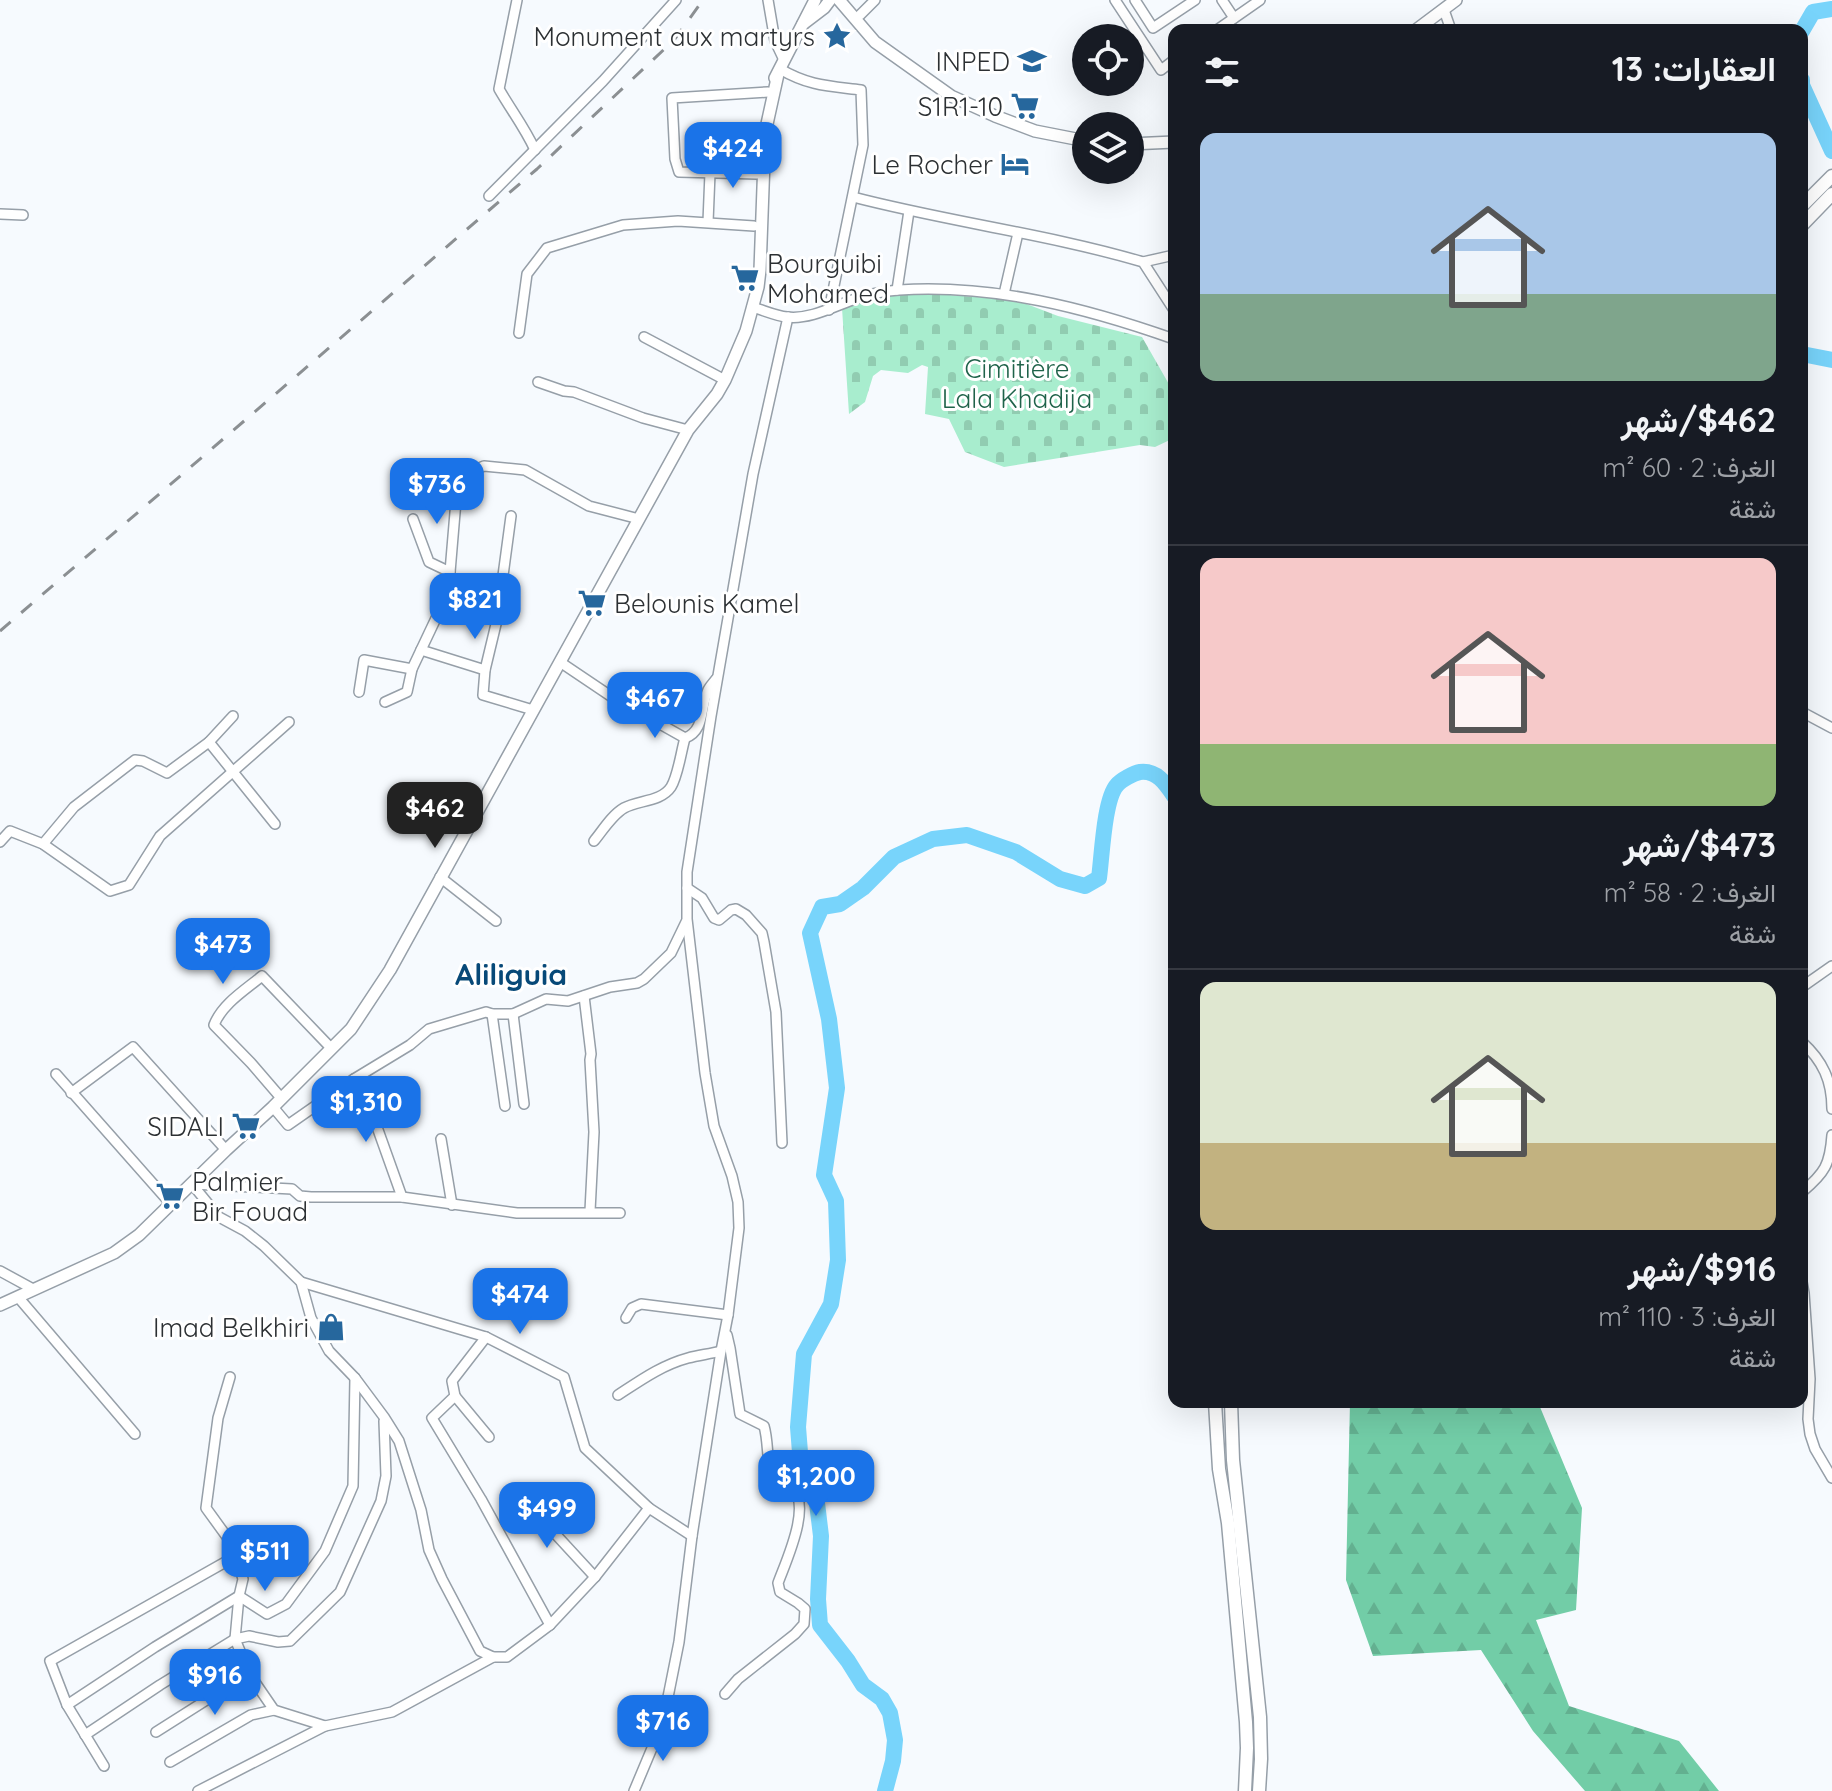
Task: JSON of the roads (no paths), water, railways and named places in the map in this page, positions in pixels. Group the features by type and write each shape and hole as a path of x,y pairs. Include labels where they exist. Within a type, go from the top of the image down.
{"highway":[{"path":"1808,200 1832,176"},
{"path":"1808,219 1832,194"},
{"path":"1215,1408 1246,1722 1245,1791"},
{"path":"1231,1408 1233,1460 1260,1717 1259,1791"}],"main road":[{"path":"839,0 885,48 959,100 1035,131 1072,138"},
{"path":"848,0 855,14"},
{"path":"1424,24 1456,0"},
{"path":"754,300 754,226 760,126 768,92 806,12 823,3 855,14"},
{"path":"0,1305 114,1253 139,1235 351,1029 390,970 688,430 725,380 746,331 760,270 765,133 781,68"},
{"path":"1144,143 1168,142"}],"street":[{"path":"517,0 499,89 535,150"},
{"path":"489,196 603,81 676,0"},
{"path":"768,0 781,68 804,82 861,90 863,145 829,310"},
{"path":"855,14 875,0"},
{"path":"1115,0 1161,70 1168,65"},
{"path":"1135,0 1153,28 1195,0"},
{"path":"1222,0 1234,18"},
{"path":"1226,24 1260,0"},
{"path":"1444,10 1449,24"},
{"path":"757,174 679,172 675,159 672,98 768,92"},
{"path":"708,222 710,173"},
{"path":"853,197 1095,248 1143,262 1168,256"},
{"path":"897,290 909,211"},
{"path":"0,214 23,215"},
{"path":"519,333 527,274 547,248 623,225 678,221 754,226"},
{"path":"1004,294 1018,233"},
{"path":"1143,262 1168,301"},
{"path":"754,300 788,317 805,316 859,298 897,290 1004,294 1032,298 1168,337"},
{"path":"634,1791 663,1722 674,1664 739,1228 738,1202 714,1126 705,1073 687,919 687,872 753,474 788,317"},
{"path":"644,337 725,380"},
{"path":"538,382 688,430"},
{"path":"441,469 458,477 484,466 525,470 589,506 639,519"},
{"path":"385,702 407,692 412,669 447,595 458,477"},
{"path":"511,516 483,695 533,710"},
{"path":"413,519 429,562 450,572"},
{"path":"421,650 485,670"},
{"path":"359,692 364,660 412,669"},
{"path":"560,662 612,697 685,738"},
{"path":"685,738 698,729 707,693 719,676"},
{"path":"1808,715 1832,728"},
{"path":"43,844 74,807 135,760 167,773 209,742 233,716"},
{"path":"0,842 10,831 43,844 110,891 129,885 160,836 289,722"},
{"path":"594,841 624,808 661,796 668,790 673,783 685,738"},
{"path":"209,742 275,824"},
{"path":"440,877 496,921"},
{"path":"687,888 702,898 714,918 719,920 736,909 762,933 776,1012 782,1143"},
{"path":"331,1048 262,976 231,1000 214,1025 251,1063 278,1103 288,1125 410,1045 429,1029 486,1012 513,1014 546,999 568,1001 610,987 637,983 671,953 687,919"},
{"path":"1808,983 1832,966"},
{"path":"584,996 591,1054 594,1132 590,1211"},
{"path":"492,1014 505,1106"},
{"path":"513,1014 524,1104"},
{"path":"71,1093 133,1047 226,1150"},
{"path":"1808,1049 1821,1063 1829,1079 1832,1109"},
{"path":"56,1074 170,1203"},
{"path":"354,1079 377,1127 402,1197"},
{"path":"1808,1187 1826,1168 1832,1135"},
{"path":"441,1139 452,1205"},
{"path":"192,1184 292,1189 300,1196 311,1197 402,1197 517,1213 620,1213"},
{"path":"192,1184 219,1217 264,1246 301,1282 486,1337 564,1377 585,1448 649,1508 692,1536"},
{"path":"0,1271 33,1289"},
{"path":"301,1282 311,1318 329,1351 355,1378 399,1441 421,1510 429,1550 480,1651 493,1657 507,1657 550,1625 595,1577 649,1508"},
{"path":"18,1297 135,1434"},
{"path":"626,1318 632,1308 641,1304 728,1315"},
{"path":"725,1694 738,1679 795,1634 804,1624 805,1609 780,1592 778,1583 797,1529 799,1497 790,1485 773,1480 764,1426 740,1414 726,1331"},
{"path":"486,1337 452,1381 455,1396 489,1437"},
{"path":"1808,1350 1810,1434 1832,1478"},
{"path":"618,1395 653,1372 691,1357 721,1351"},
{"path":"230,1377 218,1418 206,1508 235,1548 243,1579 235,1639 250,1675 274,1710"},
{"path":"239,1596 267,1614 286,1604 325,1551 353,1486 355,1378"},
{"path":"455,1396 432,1418 481,1499 550,1625"},
{"path":"85,1735 235,1639 249,1636 278,1642 290,1641 340,1592 381,1501 386,1476 384,1417"},
{"path":"525,1501 595,1577"},
{"path":"104,1766 67,1705 50,1661 236,1556"},
{"path":"67,1705 239,1596"},
{"path":"198,1791 325,1726 392,1712 493,1657"},
{"path":"156,1732 250,1675"},
{"path":"170,1762 251,1715 274,1710 325,1726"}],"waterway":[{"path":"1806,24 1813,12 1832,9"},
{"path":"1808,98 1832,151"},
{"path":"1808,355 1832,360"},
{"path":"885,1791 895,1740 890,1713 882,1699 863,1685 820,1625 821,1536 817,1503 801,1465 798,1427 804,1354 831,1304 838,1260 836,1201 824,1175 837,1088 829,1019 810,933 822,907 840,904 863,888 894,857 933,839 967,835 1016,852 1060,879 1085,886 1099,878 1106,815 1119,783 1137,773 1146,772 1156,776 1168,788"}],"railway":[{"path":"0,631 537,169 674,40 703,0"}],"place":[{"name":"Monument aux martyrs","path":"837,36"},
{"name":"INPED","path":"1032,61"},
{"name":"S1R1-10","path":"1025,106"},
{"name":"Le Rocher","path":"1015,164"},
{"name":"Bourguibi Mohamed","path":"745,278"},
{"name":"Belounis Kamel","path":"592,603"},
{"name":"SIDALI","path":"246,1126"},
{"name":"Palmier Bir Fouad","path":"170,1196"},
{"name":"Imad Belkhiri","path":"331,1327"}],"district":[{"name":"Aliliguia","path":"511,974"}],"park label":[{"name":"Cimitière Lala Khadija","path":"1017,383"}]}
